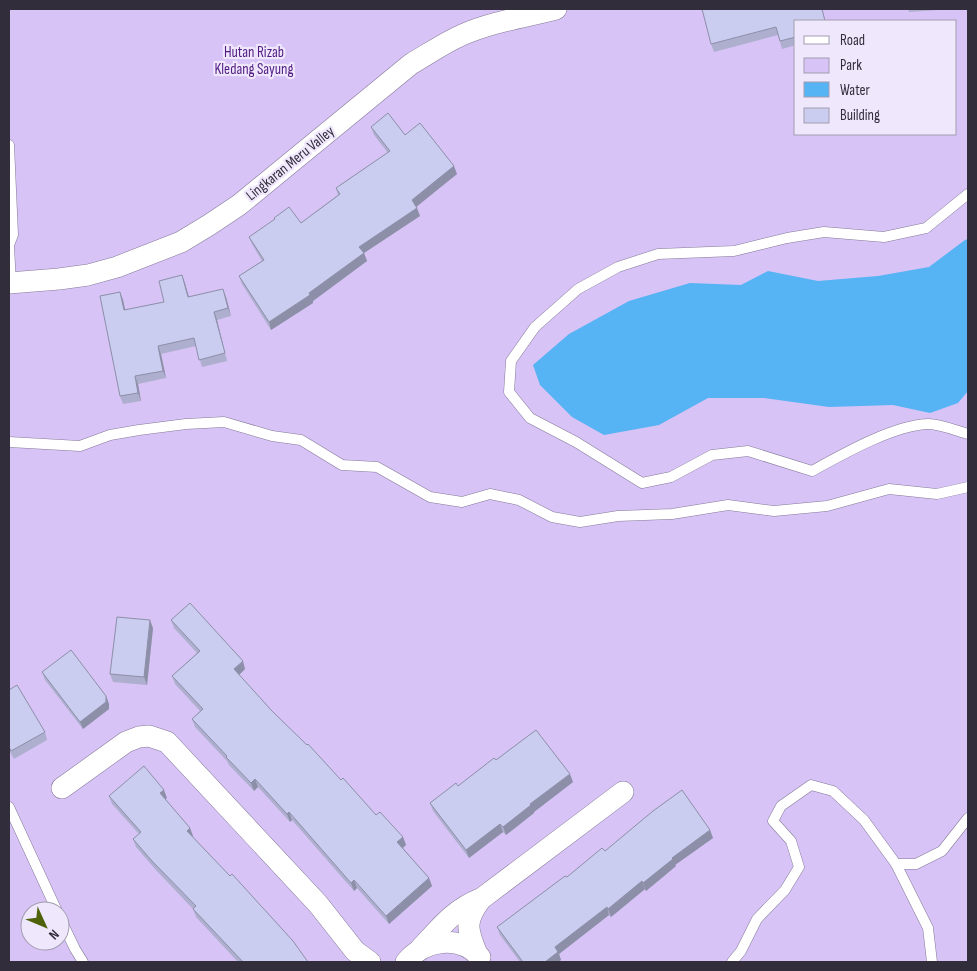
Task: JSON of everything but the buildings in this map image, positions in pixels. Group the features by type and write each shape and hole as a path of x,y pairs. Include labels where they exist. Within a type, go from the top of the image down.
{"street":[{"name":"Lingkaran Meru Valley","path":"10,283 88,275 117,267 181,242 238,205 411,64 436,48 463,34 490,25 556,9"},
{"path":"62,788 126,742 139,737 149,736 168,742 318,904 361,958"},
{"path":"481,958 469,933 468,925 472,910 481,899 623,792"},
{"path":"412,956 453,914 466,905 481,899"},
{"path":"391,962 412,956 430,945 442,942 455,943 467,947 481,958"}],"lane":[{"path":"9,145 13,235 9,246 10,283"},
{"path":"968,194 926,228 884,237 824,232 787,238 734,251 658,254 618,267 578,289 535,327 511,361 509,392 530,418 584,447 642,483 671,477 712,455 748,450 812,471 851,450 900,429 928,424 968,434"},
{"path":"9,442 80,446 110,435 140,430 186,424 224,422 272,436 301,440 342,465 377,467 430,497 462,502 490,494 520,500 552,517 580,522 618,516 672,514 728,504 774,511 827,506 889,489 936,494 968,487"},
{"path":"732,962 741,952 757,919 785,890 799,867 791,841 772,821 781,806 811,784 833,791 864,820 896,864 928,928 932,962"},
{"path":"9,807 52,901"},
{"path":"896,864 916,864 942,851 968,818"},
{"path":"70,939 84,962"}],"green space":[{"name":"Hutan Rizab Kledang Sayung","path":"9,9 968,9 968,962 9,962"}],"water":[{"path":"968,239 968,391 958,403 930,413 893,405 829,407 764,398 708,398 659,425 604,435 572,417 540,385 533,365 569,334 629,301 690,283 741,285 768,271 818,281 878,276 929,267"}]}
